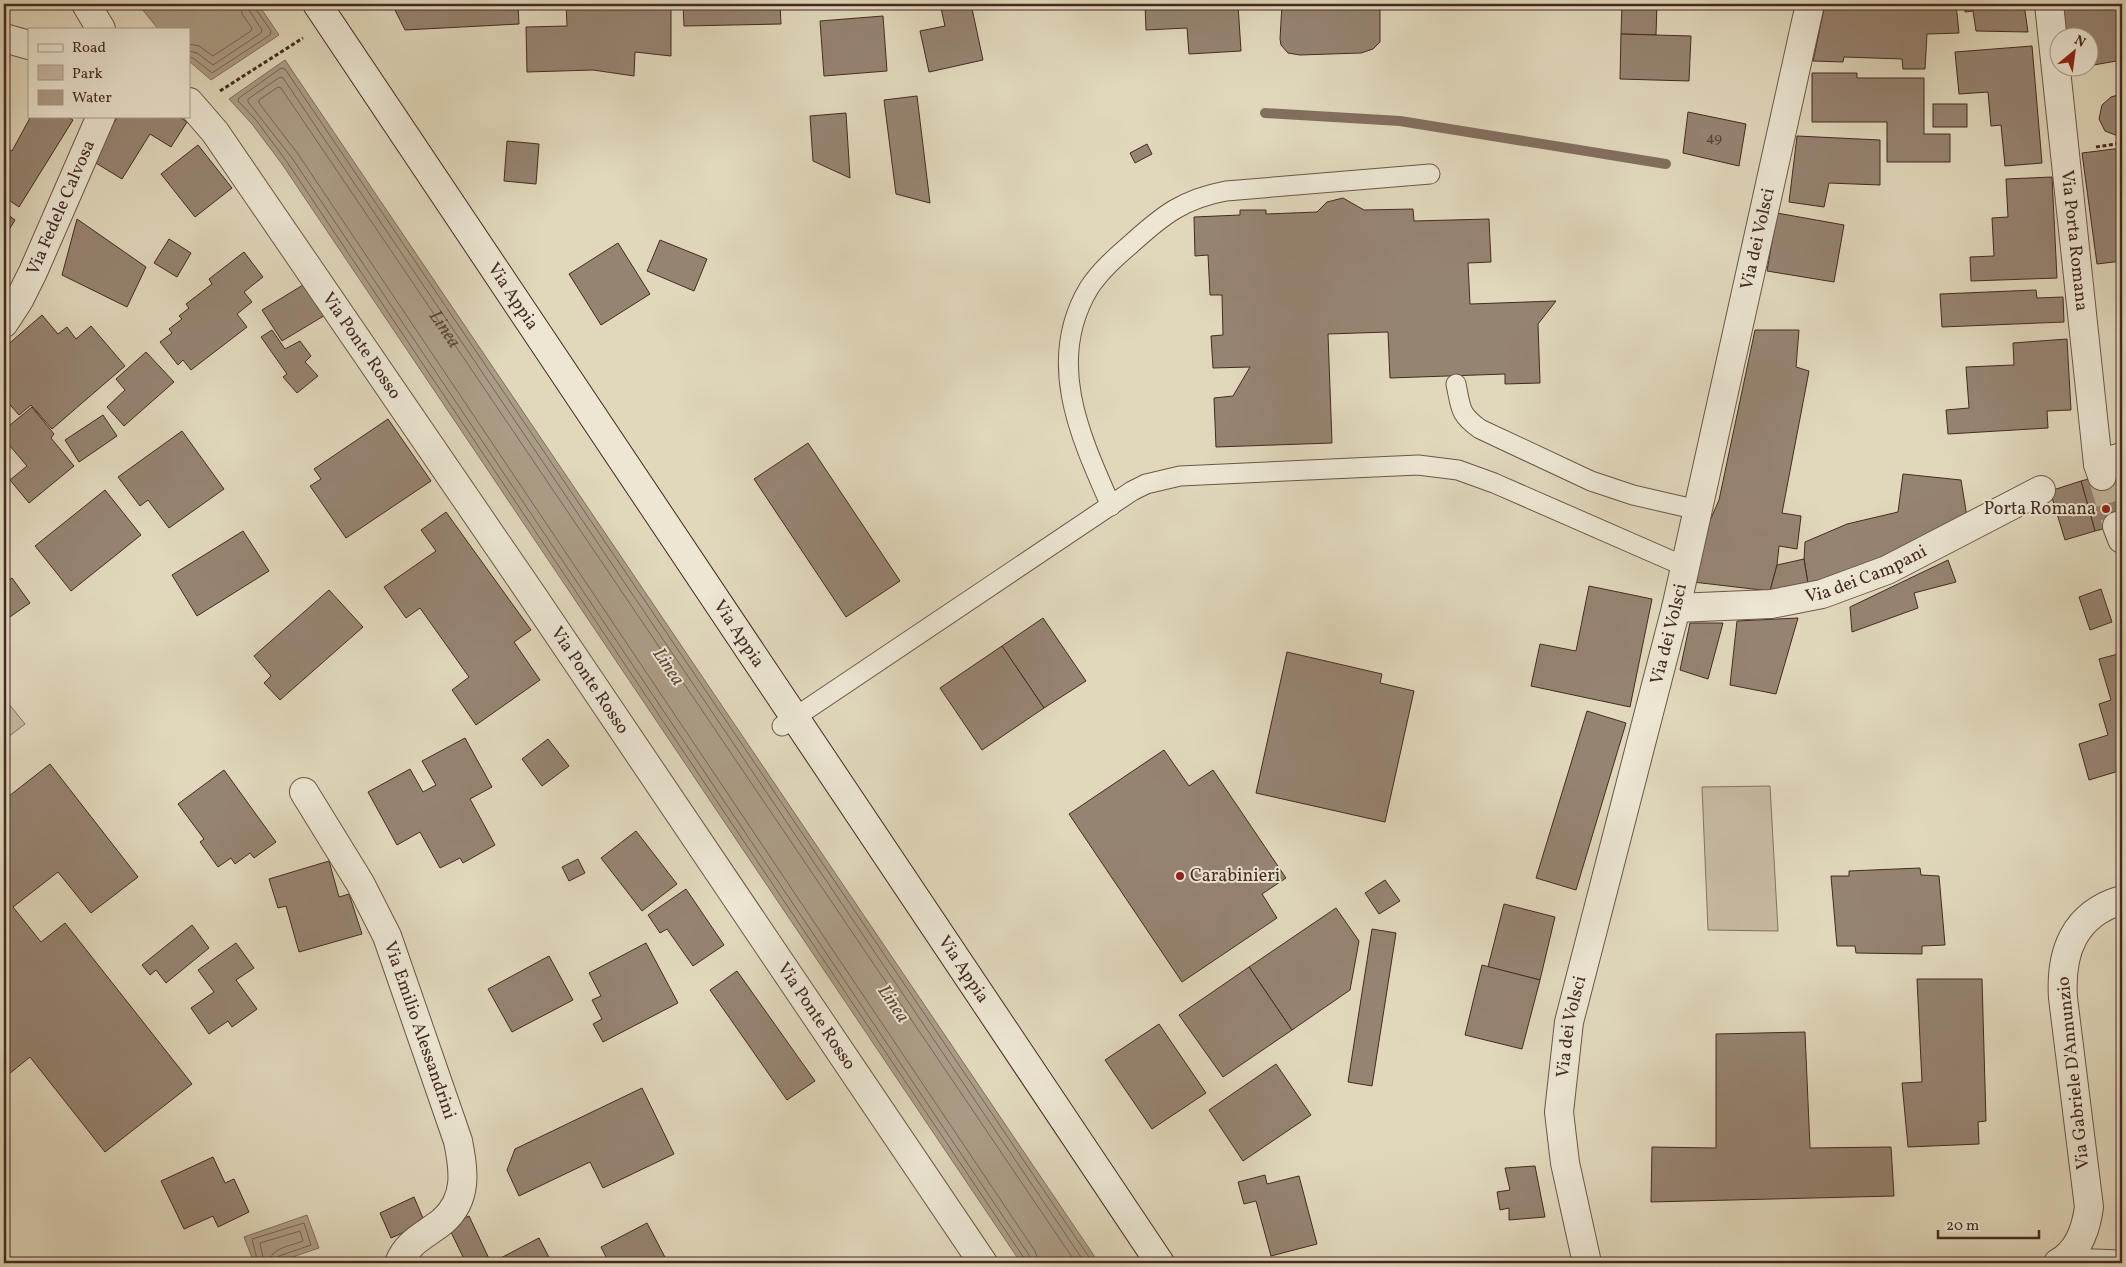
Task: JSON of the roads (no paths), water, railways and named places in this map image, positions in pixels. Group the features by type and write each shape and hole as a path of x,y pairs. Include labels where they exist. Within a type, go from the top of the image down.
{"street":[{"path":"86,4 100,28"},
{"name":"Via dei Volsci","path":"1588,1263 1570,1188 1562,1140 1560,1098 1566,1042 1581,972 1686,567 1810,4"},
{"name":"Via Porta Romana","path":"2049,4 2107,466"},
{"name":"Via Appia","path":"323,13 788,722 1160,1263"},
{"path":"4,38 28,45"},
{"name":"Via Ponte Rosso","path":"192,105 214,132 534,598 983,1263"},
{"name":"Via Fedele Calvosa","path":"4,323 30,279 101,118"},
{"name":"Via dei Campani","path":"1676,608 1771,604 1822,594 1862,581 1887,570 2041,490"},
{"name":"Via Emilio Alessandrini","path":"304,792 360,883 388,936 458,1141 463,1161 462,1189 454,1208 443,1221 410,1244 399,1263"},
{"name":"Via Gabriele D'Annunzio","path":"2063,1261 2083,1234 2089,1207 2062,998 2063,968 2070,940 2077,930 2100,909 2122,900"}],"lane":[{"path":"1111,506 1080,432 1072,403 1068,374 1071,335 1079,308 1090,287 1105,268 1153,224 1174,208 1207,194 1430,174"},
{"path":"1456,384 1461,408 1466,419 1480,429 1591,480 1633,495 1698,510"},
{"path":"788,722 1146,484 1180,476 1438,466 1475,475 1686,567"},
{"path":"2063,1261 2122,1260"}],"water":[{"path":"138,4 258,4 279,35 211,80 190,62 190,28 157,28"},
{"name":"Linea","path":"285,60 1099,1263 1021,1263 282,164 252,124 229,99"},
{"path":"307,1215 319,1248 275,1263 254,1263 244,1237"}],"waterway":[{"path":"1265,113 1400,121 1666,164"}],"tunnel":[{"path":"2102,476 2117,526"}],"place":[{"name":"Porta Romana","path":"2106,509"},
{"name":"Carabinieri","path":"1180,876"}]}
